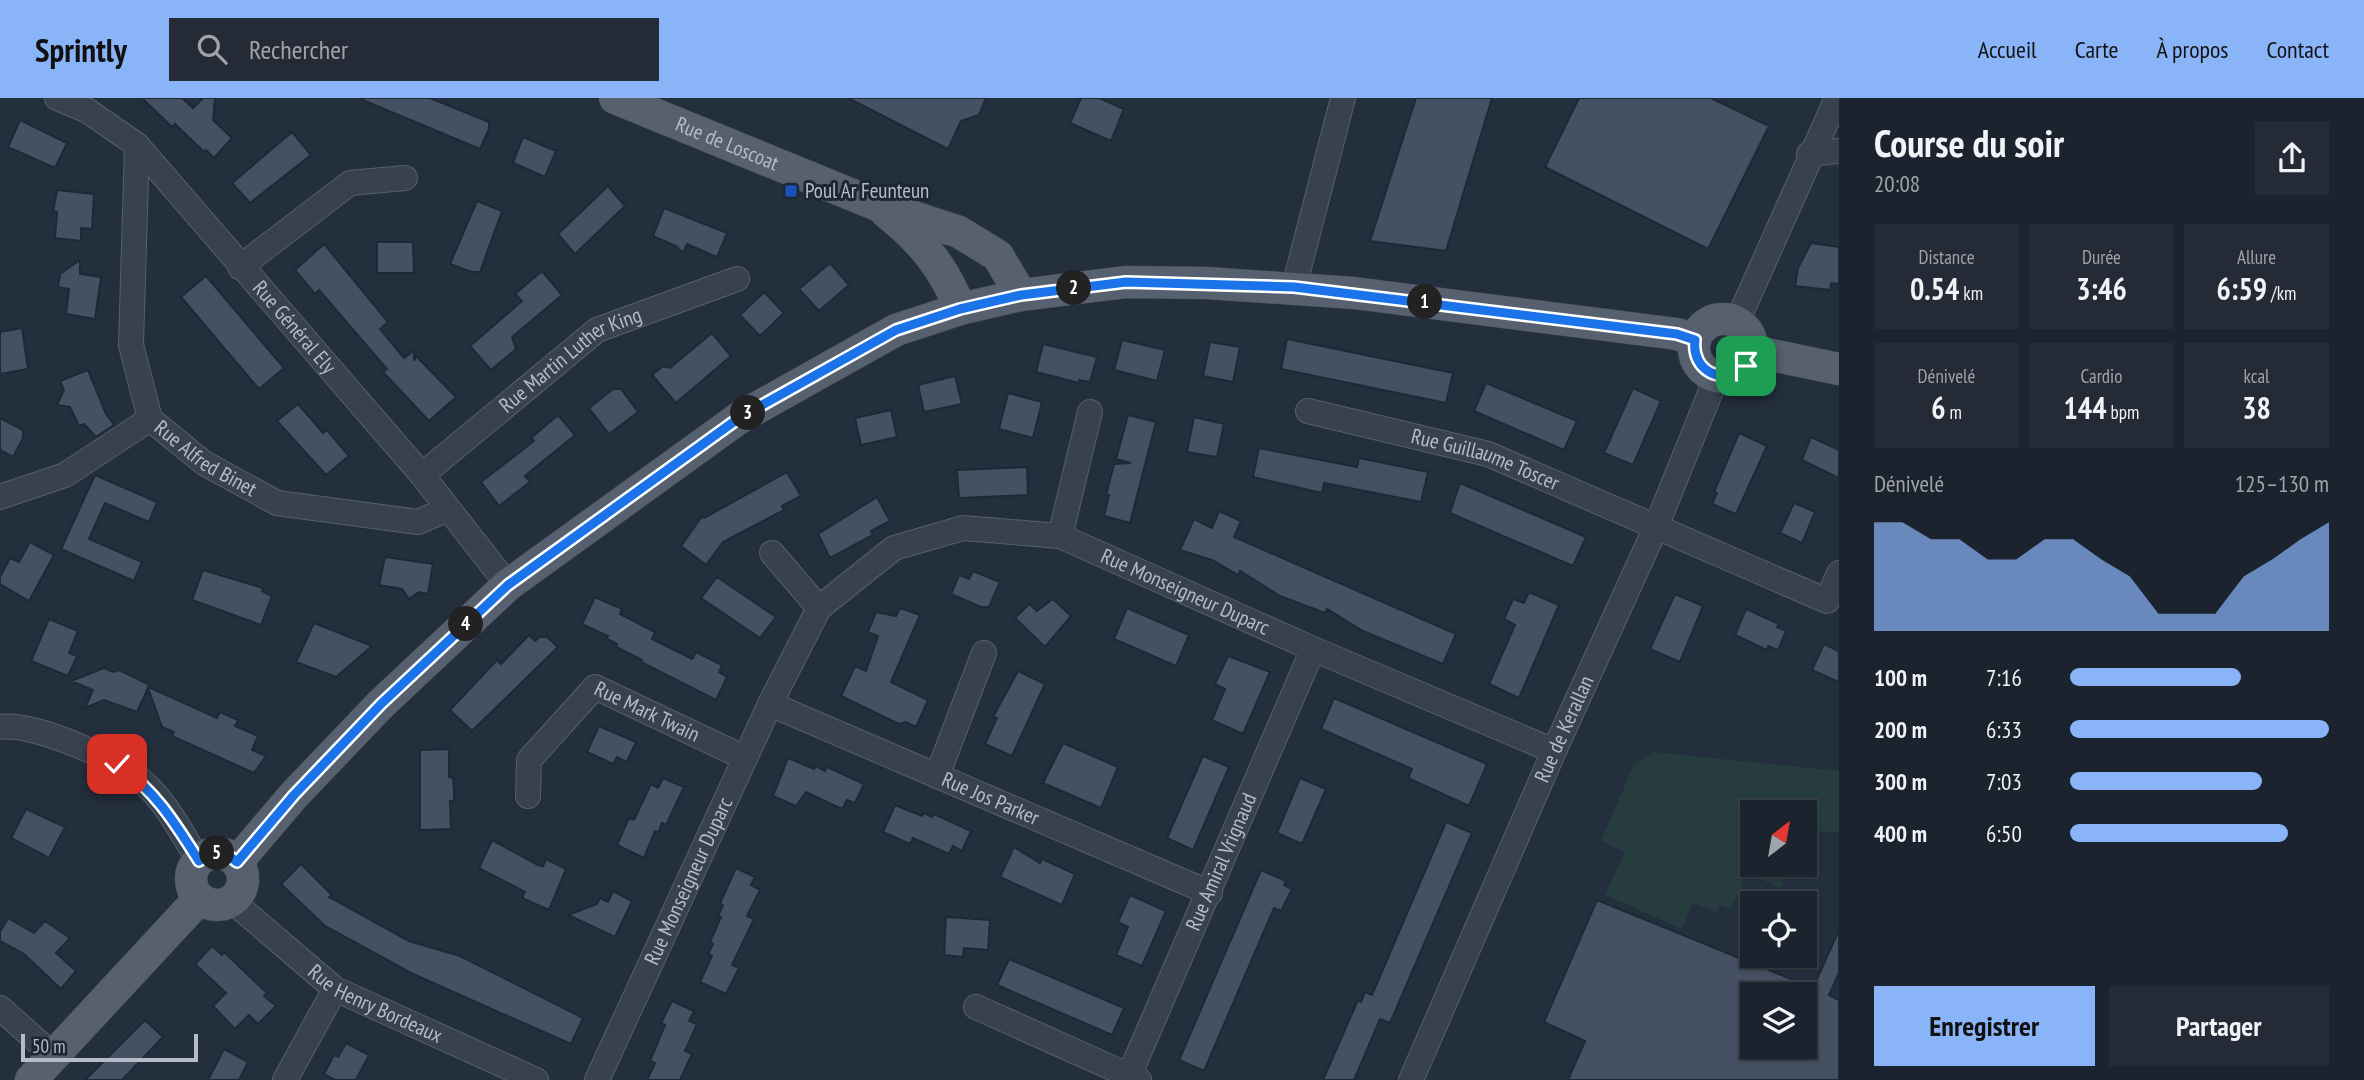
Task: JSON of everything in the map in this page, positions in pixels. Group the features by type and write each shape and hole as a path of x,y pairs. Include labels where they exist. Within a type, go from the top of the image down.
{"main road":[{"name":"Rue de Loscoat","path":"615,98 877,205 959,232 998,256 1021,295"},
{"name":"Rue de Loscoat","path":"877,205 913,234 943,271 960,309"},
{"path":"237,862 294,795 381,704 508,585 739,418 896,330 960,309 1021,295 1126,282 1294,287 1653,331 1695,340"},
{"path":"1720,318 1737,322 1749,334 1752,351 1746,366 1740,371 1717,376 1699,363 1695,340 1704,325 1712,321 1720,318"},
{"path":"1752,351 1839,369"},
{"path":"222,853 237,862 242,869 243,887 232,901 215,906 199,898 191,884 194,867 199,861 206,856 222,853"},
{"path":"31,1080 199,898"}],"street":[{"name":"Rue Général Ely","path":"57,98 89,111 137,145 422,475 508,585"},
{"path":"1294,287 1343,98"},
{"path":"1737,322 1809,154 1837,98"},
{"name":"Rue Alfred Binet","path":"137,145 131,345 150,419 204,463 277,503 418,522 449,509"},
{"path":"1809,154 1839,151"},
{"path":"240,267 351,183 405,178"},
{"name":"Rue Martin Luther King","path":"422,475 597,330 737,279"},
{"name":"Rue de Kerallan","path":"1411,1080 1554,751 1656,527 1717,376"},
{"name":"Rue Guillaume Toscer","path":"1308,411 1488,454 1827,601 1839,573"},
{"path":"1060,536 1090,412"},
{"path":"0,497 65,475 150,419"},
{"name":"Rue Monseigneur Duparc","path":"597,1080 744,758 819,608 894,548 963,528 1060,536 1313,649 1554,751"},
{"path":"772,553 819,608"},
{"name":"Rue Amiral Vrignaud","path":"1134,1078 1313,649"},
{"path":"937,776 984,653"},
{"name":"Rue Mark Twain","path":"528,796 529,760 595,687 744,758"},
{"name":"Rue Jos Parker","path":"770,704 1210,893"},
{"path":"0,727 15,724 35,728 117,764 142,782 164,806 199,861"},
{"name":"Rue Henry Bordeaux","path":"232,901 335,989 536,1080"},
{"path":"285,1080 335,989"},
{"path":"976,1007 1134,1078"},
{"path":"0,1008 54,1056"}],"green space":[{"path":"1653,752 1839,771 1839,832 1817,831 1817,800 1740,800 1740,877 1746,877 1731,909 1720,905 1716,912 1693,903 1682,929 1605,895 1625,852 1601,841 1634,764"},
{"path":"1754,877 1786,877 1781,888"}],"building":[{"path":"142,98 182,98 193,108 203,98 215,98 213,120 232,138 214,158 175,124 172,127"},
{"path":"358,98 430,98 489,122 489,129 480,149"},
{"path":"848,98 986,98 979,115 961,121 948,149"},
{"path":"1081,98 1099,98 1124,109 1111,141 1070,123"},
{"path":"1416,98 1492,98 1446,251 1370,241"},
{"path":"1579,98 1711,98 1769,126 1708,249 1545,167"},
{"path":"20,120 67,143 55,168 8,147"},
{"path":"292,132 311,155 250,203 232,183"},
{"path":"523,137 556,151 545,177 513,163"},
{"path":"608,186 625,206 575,254 558,234"},
{"path":"57,190 94,194 92,229 81,228 81,241 55,238 57,212 53,211"},
{"path":"477,201 502,211 480,272 472,272 450,264"},
{"path":"664,208 727,233 717,257 687,244 683,253 676,246 653,236"},
{"path":"377,242 413,242 414,273 377,273"},
{"path":"1811,243 1839,247 1839,284 1831,283 1830,290 1795,286 1798,268"},
{"path":"324,244 388,322 380,329 404,358 414,350 414,361 416,356 456,397 429,421 383,372 387,369 319,290 315,294 295,270"},
{"path":"80,260 80,274 101,277 95,319 66,314 69,289 58,287 60,274"},
{"path":"830,263 849,285 819,311 799,289"},
{"path":"542,271 562,295 512,337 516,349 491,370 470,346 522,301 515,294"},
{"path":"206,276 284,368 259,389 181,297"},
{"path":"764,292 784,313 760,336 740,315"},
{"path":"22,328 28,369 0,374 0,332"},
{"path":"712,333 731,356 676,403 652,375 663,366 670,368"},
{"path":"1287,339 1453,373 1446,403 1281,369"},
{"path":"1122,340 1165,350 1157,381 1114,370"},
{"path":"1210,342 1240,347 1233,382 1203,376"},
{"path":"1043,344 1097,357 1090,382 1079,380 1079,383 1036,372"},
{"path":"88,370 106,414 114,425 96,437 84,424 79,426 70,407 57,405 64,390 60,381"},
{"path":"955,376 962,404 924,412 918,385"},
{"path":"1486,383 1577,421 1564,450 1474,411"},
{"path":"1633,388 1661,401 1633,465 1604,453"},
{"path":"613,389 621,389 638,412 609,434 589,408"},
{"path":"1008,393 1042,402 1033,438 999,429"},
{"path":"298,404 323,433 327,430 349,456 326,475 277,421"},
{"path":"891,410 897,437 861,445 855,418"},
{"path":"558,415 575,435 525,476 530,482 499,506 481,482 534,441 531,438"},
{"path":"1128,415 1156,422 1130,523 1104,516 1114,464 1131,463 1116,459"},
{"path":"1194,417 1224,424 1217,457 1187,452"},
{"path":"0,418 23,430 23,438 13,457 0,450"},
{"path":"1739,433 1767,446 1736,514 1712,504 1717,493 1714,492"},
{"path":"1811,437 1839,450 1839,478 1802,460"},
{"path":"1259,448 1357,467 1359,458 1428,472 1421,502 1324,483 1322,493 1253,477"},
{"path":"1027,467 1028,495 959,498 957,470"},
{"path":"787,472 801,496 782,506 784,510 723,542 706,565 681,546 702,516 704,518"},
{"path":"95,475 157,502 149,522 105,503 89,539 142,562 134,581 61,549"},
{"path":"1460,483 1586,537 1573,566 1450,513"},
{"path":"877,497 890,521 871,531 873,535 830,558 818,534"},
{"path":"1794,503 1815,512 1802,543 1780,533"},
{"path":"1219,511 1241,521 1234,537 1456,634 1443,664 1363,631 1327,609 1325,613 1280,596 1240,571 1238,575 1212,560 1180,550 1194,519 1212,528"},
{"path":"30,542 54,555 29,601 0,584 0,577 10,558 19,562"},
{"path":"385,557 433,564 428,594 419,592 409,599 402,589 379,585"},
{"path":"203,570 263,588 262,591 272,596 261,625 192,600"},
{"path":"973,571 1000,582 989,607 981,607 951,594 959,575 969,579"},
{"path":"717,577 776,617 760,638 701,598"},
{"path":"1529,592 1559,605 1519,698 1489,684 1515,625 1504,619 1513,599 1524,603"},
{"path":"1675,594 1703,606 1680,662 1650,649"},
{"path":"595,597 622,609 620,614 655,632 652,639 692,659 696,652 722,665 719,672 727,677 716,700 641,662 642,660 616,647 617,644 607,639 608,636 582,624"},
{"path":"1053,599 1071,616 1045,647 1015,618 1029,604 1037,611"},
{"path":"900,608 920,615 891,682 928,700 916,727 906,722 899,724 841,696 855,666 866,671 878,636 868,632 876,612 896,616"},
{"path":"1127,608 1189,635 1176,666 1114,639"},
{"path":"1746,609 1779,624 1777,627 1786,631 1778,650 1768,646 1767,650 1735,635"},
{"path":"49,619 78,631 69,653 77,656 68,676 31,661"},
{"path":"314,623 372,646 336,677 296,662"},
{"path":"529,635 535,641 540,637 547,637 558,647 472,731 450,710 497,660 501,664"},
{"path":"1824,644 1839,651 1839,682 1812,670"},
{"path":"1228,656 1270,672 1243,734 1212,720 1225,689 1215,684"},
{"path":"104,668 113,672 119,670 150,685 148,687 217,718 220,712 238,720 235,726 258,736 252,750 266,756 254,773 172,736 174,732 162,727 148,688 137,712 104,700 85,708 93,690 71,681"},
{"path":"1018,671 1045,684 1012,756 985,744 997,718 993,717"},
{"path":"1334,698 1487,764 1469,806 1408,778 1412,769 1321,729"},
{"path":"599,726 636,742 627,762 617,757 613,764 587,752"},
{"path":"1063,743 1118,767 1101,808 1043,783"},
{"path":"449,749 449,777 453,778 454,790 454,801 450,801 451,829 420,830 420,750"},
{"path":"1203,756 1229,767 1193,850 1167,838"},
{"path":"788,758 814,769 816,766 825,771 827,767 864,784 855,803 847,800 842,809 806,792 796,806 773,796"},
{"path":"663,778 684,787 666,825 662,823 658,833 655,831 644,858 617,845 629,818 634,820 651,784 658,788"},
{"path":"1300,778 1326,789 1302,844 1277,833"},
{"path":"895,805 922,816 924,813 932,817 934,814 971,831 962,851 953,846 949,854 913,838 910,844 883,832"},
{"path":"26,809 65,827 49,858 11,838"},
{"path":"1446,822 1472,833 1390,1023 1380,1019 1354,1080 1323,1080 1358,1000 1361,1002 1365,992 1372,995"},
{"path":"492,840 538,865 543,866 546,859 566,869 549,910 522,898 525,892 479,868"},
{"path":"1014,847 1040,863 1042,859 1075,874 1062,905 1000,877"},
{"path":"301,864 332,895 329,897 409,941 460,956 583,1018 571,1044 413,974 325,926 281,884"},
{"path":"736,868 755,877 751,885 760,890 747,916 754,919 732,965 739,968 726,994 700,982 712,956 708,954 721,917 718,916 723,905 720,903"},
{"path":"1261,870 1286,881 1284,885 1292,889 1281,911 1274,908 1204,1071 1179,1060"},
{"path":"613,891 632,901 615,937 568,915 597,904 600,898 608,902"},
{"path":"1130,895 1166,911 1142,966 1116,955 1128,927 1118,922"},
{"path":"1597,900 1740,958 1740,968 1764,968 1798,982 1740,982 1740,1059 1817,1059 1816,982 1839,930 1839,973 1829,995 1839,1000 1839,1080 1568,1080 1585,1041 1544,1022"},
{"path":"946,917 990,920 988,950 964,948 963,957 944,955"},
{"path":"8,918 34,933 45,921 70,938 56,953 76,971 61,989 24,954 0,941 0,932"},
{"path":"212,946 222,955 224,952 267,993 264,996 276,1006 258,1024 249,1015 235,1029 213,1006 226,993 195,964"},
{"path":"1009,959 1124,1008 1112,1035 997,985"},
{"path":"672,1001 694,1011 689,1021 697,1024 685,1051 692,1054 680,1080 647,1080 655,1063 650,1061 665,1025 661,1023"},
{"path":"145,1020 163,1037 122,1080 85,1080"},
{"path":"346,1043 369,1055 356,1080 335,1080 324,1074 334,1055 338,1057"},
{"path":"224,1049 248,1062 239,1080 208,1080"}],"place":[{"name":"Poul Ar Feunteun","path":"791,191"}],"route":[{"path":"117,764 142,782 164,806 199,861 214,853 222,853 237,862 294,795 381,704 508,585 739,418 896,330 960,309 1021,295 1126,282 1294,287 1677,334 1695,340 1695,355 1703,369 1710,373 1717,376 1733,375 1746,366"}]}
